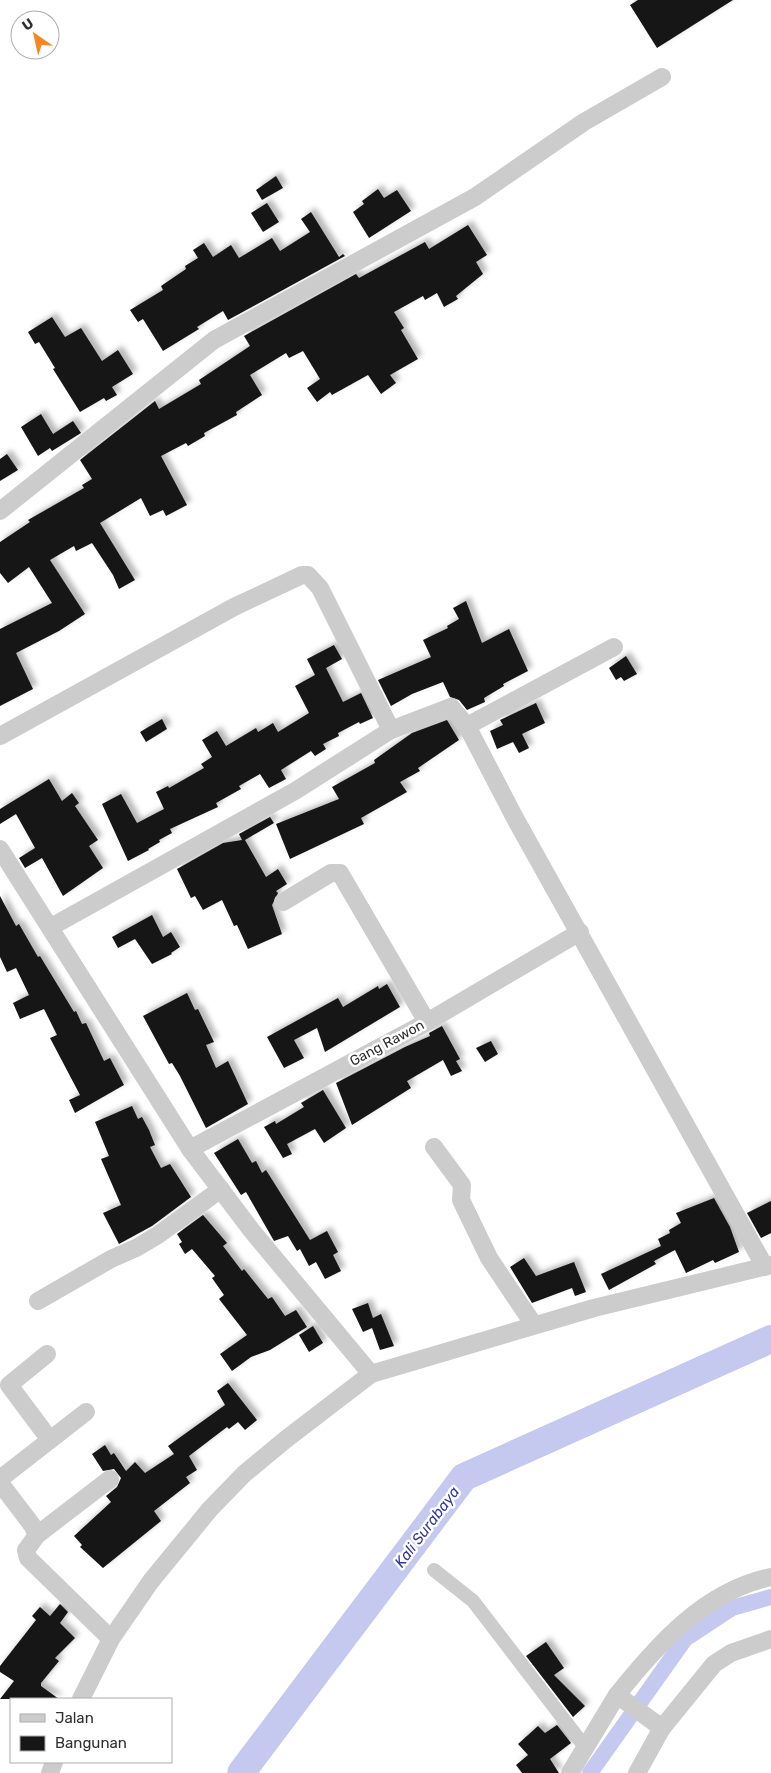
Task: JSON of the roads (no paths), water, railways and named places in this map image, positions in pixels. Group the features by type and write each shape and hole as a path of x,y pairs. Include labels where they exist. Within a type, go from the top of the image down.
{"street":[{"path":"0,511 214,340 475,197 584,122 662,77"},
{"path":"0,736 234,607 302,575 308,575 320,588 391,730"},
{"path":"467,726 614,647"},
{"path":"51,927 295,791 391,730 451,707 467,726 516,820 768,1266 604,1306 371,1374 244,1474 210,1509 151,1581 111,1639 82,1698"},
{"path":"0,849 190,1149 252,1231 371,1374"},
{"path":"283,902 331,873 340,873 427,1022"},
{"name":"Gang Rawon","path":"190,1149 427,1022 580,932"},
{"path":"434,1147 462,1185 461,1200 488,1258 534,1326"},
{"path":"38,1301 103,1263 158,1235 221,1189"},
{"path":"47,1354 9,1385 50,1440"},
{"path":"0,1479 86,1412"},
{"path":"110,1479 37,1535 26,1550 28,1558 111,1639"},
{"path":"0,1483 32,1525 37,1535"},
{"path":"434,1570 473,1601 585,1747"},
{"path":"570,1773 585,1747 622,1699 661,1643 685,1621 711,1602 741,1587 771,1577"},
{"path":"637,1773 658,1726 720,1658 771,1639"},
{"path":"622,1699 658,1726"}],"waterway":[{"name":"Kali Surabaya","path":"241,1773 464,1477 771,1339"},
{"path":"590,1773 685,1639 732,1608 771,1597"}]}
